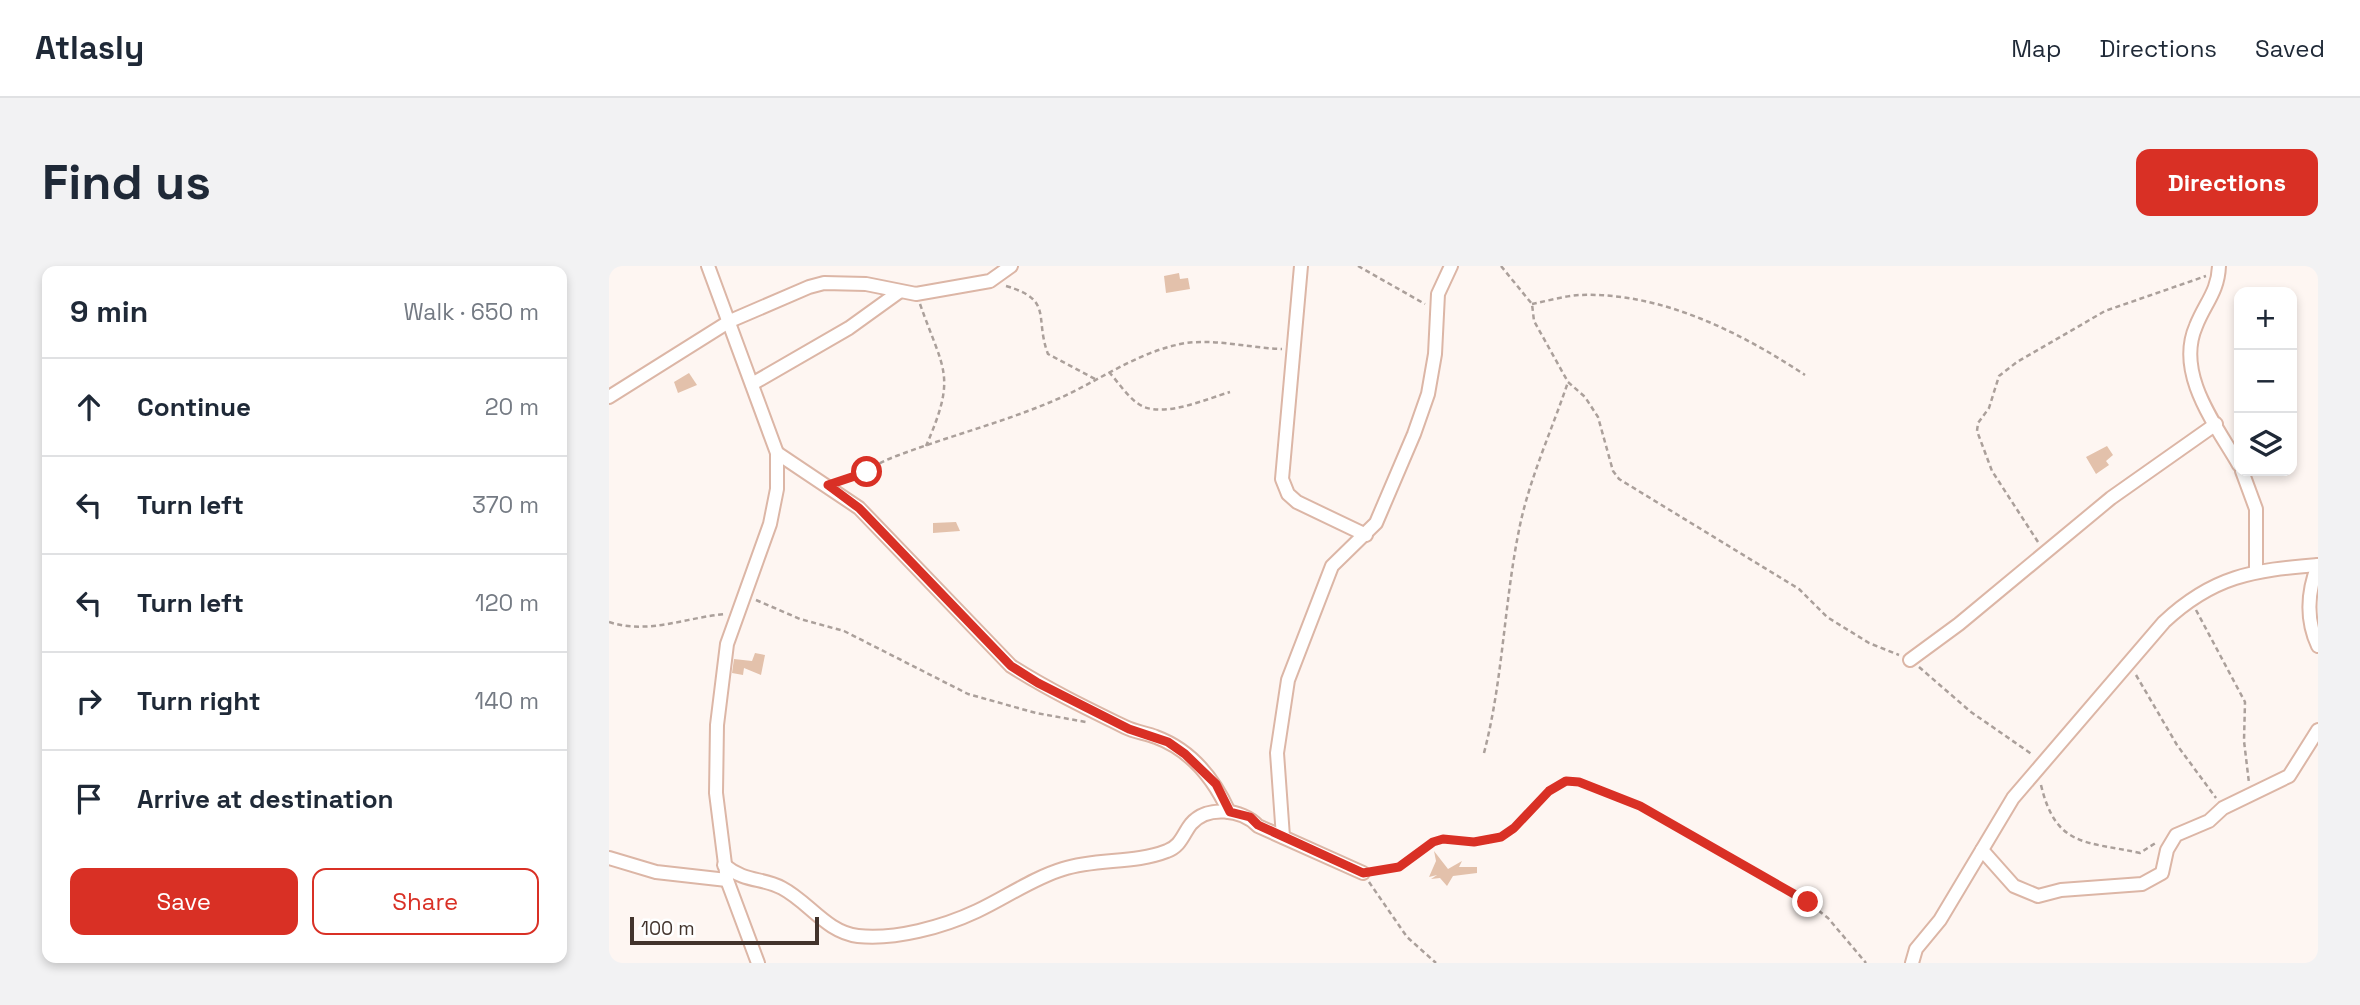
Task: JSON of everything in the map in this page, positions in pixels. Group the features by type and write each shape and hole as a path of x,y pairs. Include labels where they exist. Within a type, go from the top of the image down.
{"street":[{"path":"708,266 777,453 777,489 770,524 727,644 717,725 716,793 724,866 758,963"},
{"path":"609,397 730,321 789,294 824,283 866,284 916,294 990,281 1011,266"},
{"path":"1301,266 1283,479 1297,502 1366,535"},
{"path":"1283,837 1277,753 1288,680 1332,566 1340,555 1366,535 1382,512 1428,394 1441,284 1451,266"},
{"path":"2219,267 2216,291 2196,324 2190,352 2192,376 2234,456"},
{"path":"753,384 849,328 899,292"},
{"path":"1910,660 2111,498 2216,424"},
{"path":"777,453 859,508 1011,666 1038,683 1129,729 1168,742 1185,754 1216,784 1230,812"},
{"path":"2244,476 2256,509 2256,571"},
{"path":"1912,963 1916,949 1940,920 2014,798 2130,659 2190,598 2256,571 2318,565 2313,578 2308,623 2318,646"},
{"path":"1982,850 2014,886 2038,896 2061,890 2142,884 2162,873 2170,844 2176,835 2209,821 2224,808 2289,776 2318,730"},
{"path":"724,866 739,877 786,890 839,930 857,936 888,935 934,926 976,912 1062,869 1089,863 1115,862 1171,850 1181,842 1198,817 1230,812 1250,817 1258,825 1363,873"},
{"path":"609,858 656,872 727,880"}],"path":[{"path":"1358,266 1439,312"},
{"path":"1501,266 1532,304 1534,321 1568,382 1585,397 1598,417 1613,471 1619,479 1799,589 1827,617 1869,643 1910,660 1971,712 2040,765 2046,804 2053,820 2071,838 2140,853 2156,842 2170,844"},
{"path":"2046,553 2007,496 1979,439 1978,423 1987,414 1999,376 2017,362 2105,311 2175,288 2219,267"},
{"path":"990,281 1034,297 1041,312 1048,354 1095,379"},
{"path":"916,294 942,358 946,380 946,397 926,446"},
{"path":"1532,304 1579,295 1634,300 1668,308 1761,346 1805,375"},
{"path":"828,485 867,472 897,456 1055,400 1149,352 1188,343 1213,342 1256,348 1295,349"},
{"path":"1109,372 1128,394 1146,408 1177,407 1230,391"},
{"path":"1484,753 1497,703 1500,662 1520,527 1529,491 1568,382"},
{"path":"743,595 800,619 844,631 968,694 1036,713 1089,723"},
{"path":"2190,598 2245,702 2244,741 2251,794"},
{"path":"609,622 634,628 650,627 702,615 738,612"},
{"path":"2130,659 2140,687 2224,808"},
{"path":"1436,963 1406,937 1363,873 1399,867 1433,842 1443,839 1474,842 1501,837 1514,828 1549,791 1566,781 1579,782 1640,806 1808,902 1828,918 1866,963"}],"building":[{"path":"1179,273 1180,279 1188,278 1190,289 1166,293 1164,276"},
{"path":"689,373 697,385 678,393 674,382"},
{"path":"2107,446 2113,455 2106,461 2109,465 2096,474 2086,457"},
{"path":"956,522 960,531 933,533 933,523"},
{"path":"755,653 765,655 761,675 744,668 743,675 732,673 734,659 752,661"},
{"path":"1434,851 1448,869 1462,861 1459,867 1477,867 1477,873 1453,876 1447,886 1440,878 1431,879 1437,875 1429,877 1436,861"}],"route":[{"path":"867,472 828,485 859,508 942,592 996,653 1038,683 1129,729 1168,742 1202,768 1216,784 1230,812 1250,817 1258,825 1283,837 1363,873 1389,869 1409,862 1433,842 1443,839 1487,842 1501,837 1514,828 1549,791 1566,781 1579,782 1640,806 1808,902"}]}
